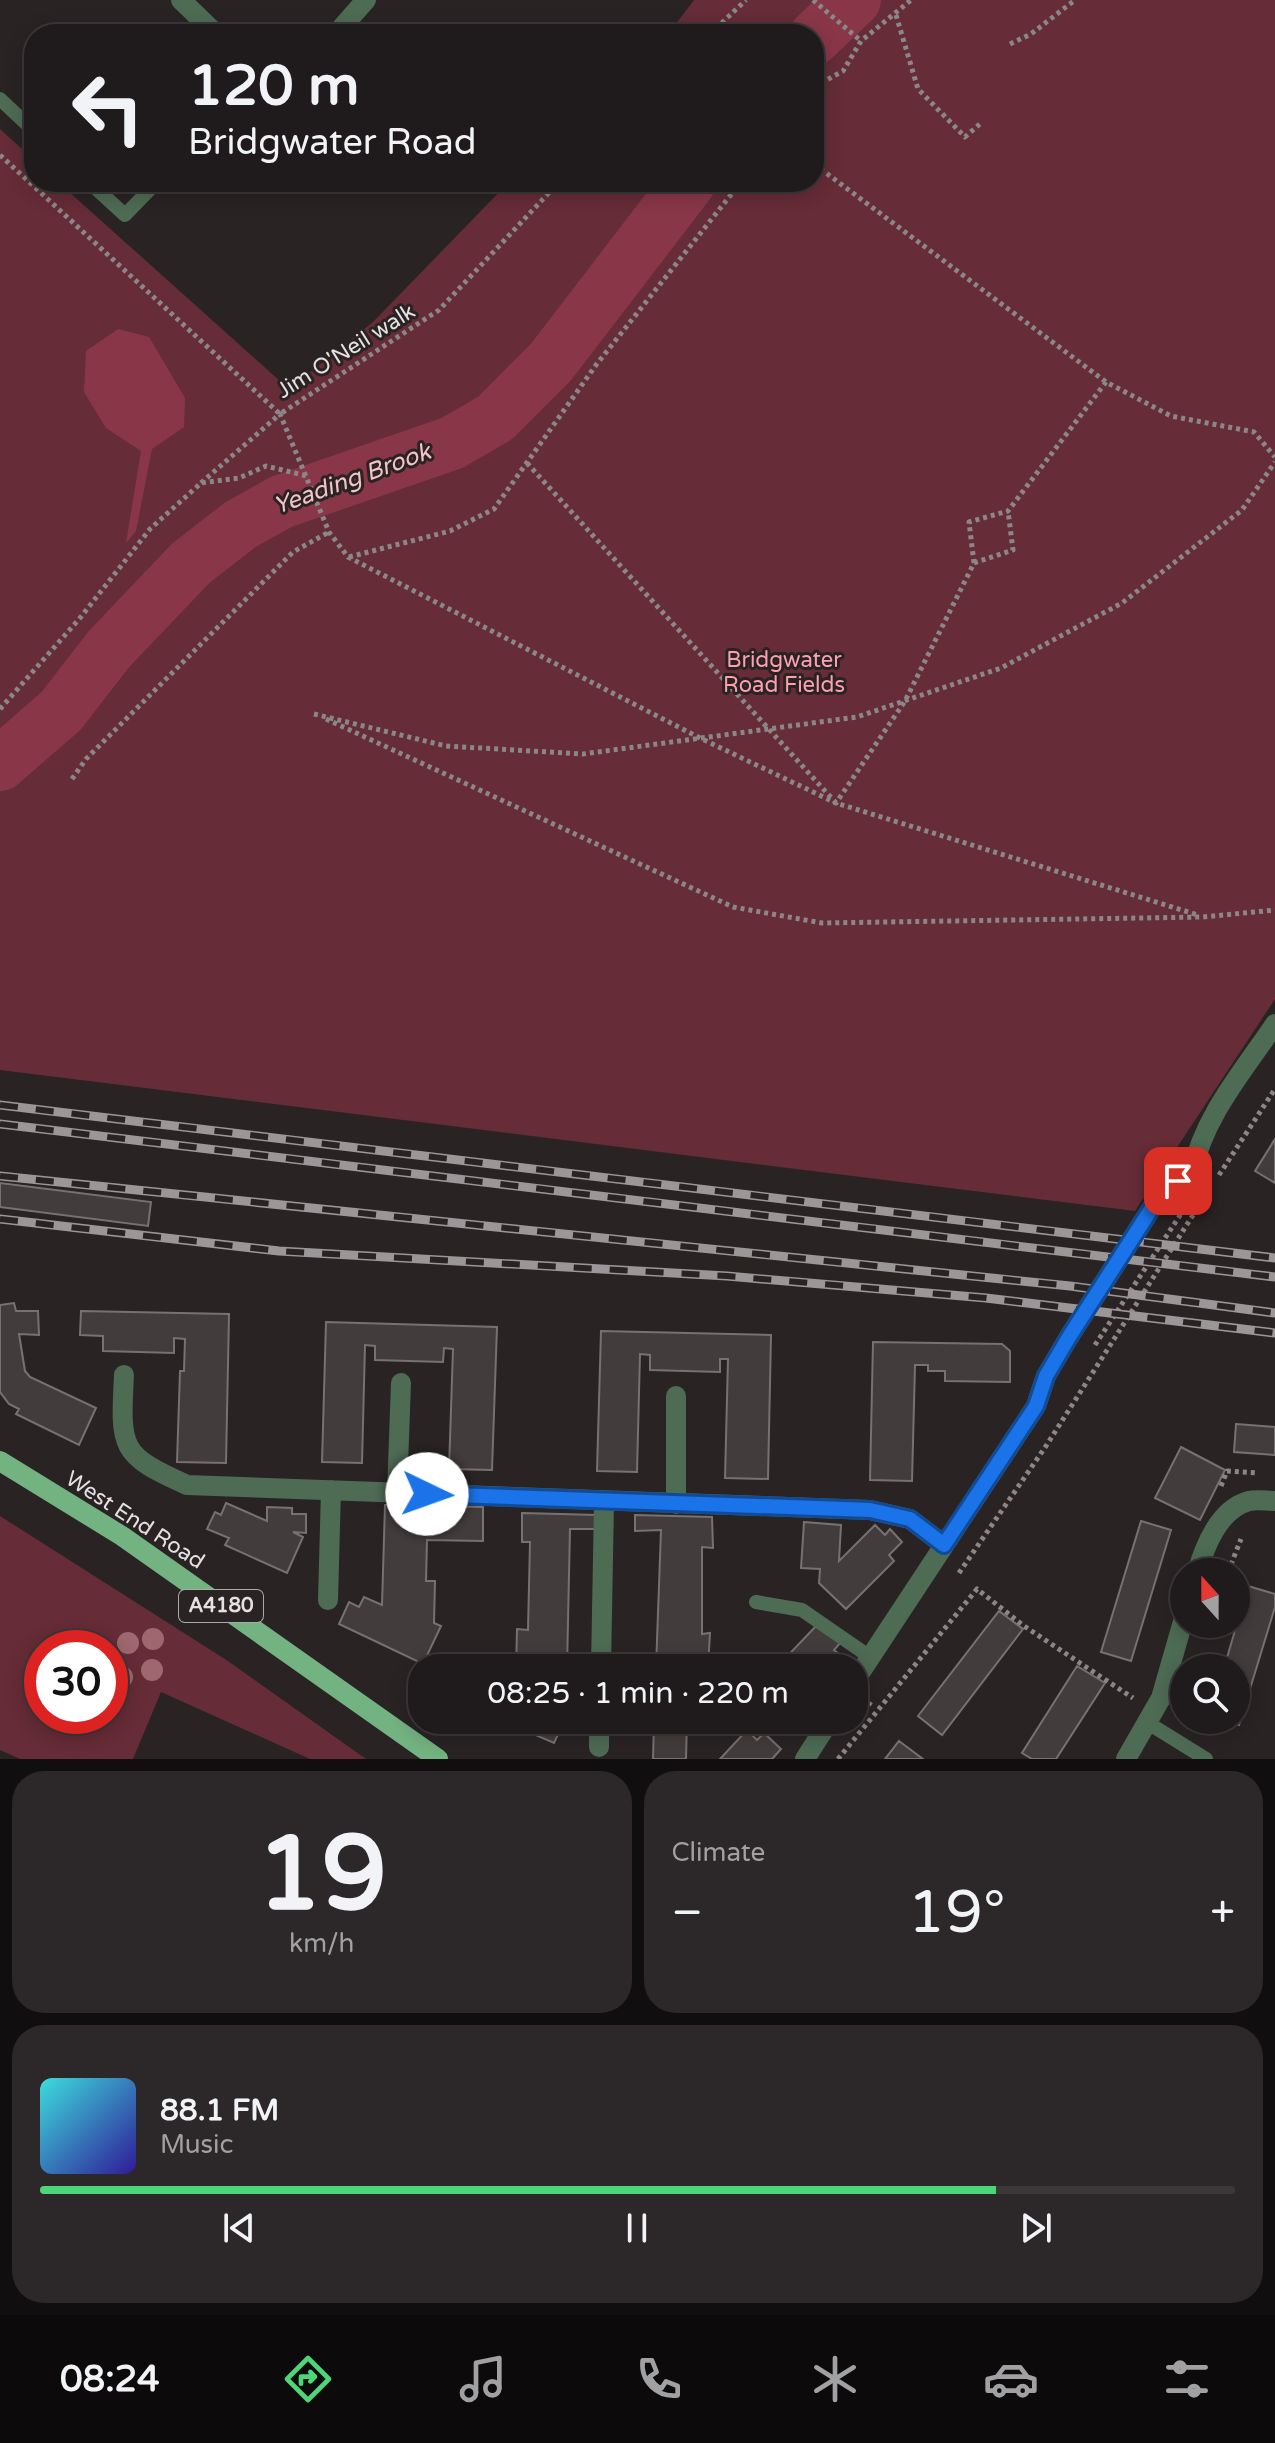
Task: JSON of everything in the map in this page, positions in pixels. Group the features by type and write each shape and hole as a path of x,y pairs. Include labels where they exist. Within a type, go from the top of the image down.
{"main road":[{"name":"West End Road","path":"0,1461 122,1536 438,1759"}],"street":[{"path":"181,0 206,24"},
{"path":"345,24 366,0"},
{"path":"868,1660 1036,1406 1046,1376 1069,1337 1164,1189 1192,1173 1197,1147 1275,1024"},
{"path":"124,1375 122,1412 126,1445 142,1465 187,1485 870,1510 910,1519 944,1545"},
{"path":"397,1493 401,1383"},
{"path":"676,1396 676,1504"},
{"path":"328,1600 331,1490"},
{"path":"1201,1558 1206,1543 1223,1519 1248,1501 1275,1501"},
{"path":"601,1654 604,1502"},
{"path":"1126,1759 1151,1717 1177,1638"},
{"path":"599,1734 599,1747"},
{"path":"805,1759 821,1734"}],"lane":[{"path":"0,99 24,122"},
{"path":"100,192 125,215 147,192"},
{"path":"756,1602 802,1610 870,1657"},
{"path":"1151,1717 1206,1759"}],"path":[{"path":"721,24 746,0"},
{"path":"824,81 843,71 861,41 911,0"},
{"path":"1010,44 1042,27 1075,0"},
{"path":"813,1 861,41"},
{"path":"896,15 918,89 965,137 982,122"},
{"name":"Jim O'Neil walk","path":"0,155 24,177"},
{"path":"824,171 1106,382 1171,416 1254,432 1275,459 1242,510 1122,603 1001,668 857,717 583,754 446,746 314,714 733,907 822,923 1203,917 1275,910"},
{"name":"Jim O'Neil walk","path":"40,192 280,414 439,310 550,192"},
{"path":"348,557 450,531 494,509 596,365 733,192"},
{"path":"836,803 905,701 974,563 969,522 1008,511 1106,382"},
{"path":"0,709 80,618 150,529 280,414 328,521 329,532 348,557 700,738 836,803 1203,917"},
{"path":"527,463 836,803"},
{"path":"201,483 239,478 266,466 308,476"},
{"path":"974,563 1013,550 1008,511"},
{"path":"72,779 86,759 166,683 196,647 293,552 329,532"},
{"path":"1233,1558 1245,1528"},
{"path":"837,1759 977,1589 1151,1717"}],"green space":[{"name":"Bridgwater Road Fields","path":"694,0 1275,0 1275,999 1135,1211 0,1070 0,129 24,151 24,192 69,192 289,389 373,322 499,192 824,192 824,24 676,24"},
{"path":"0,1516 228,1661 366,1759 310,1759 161,1692 133,1759 20,1759 0,1750"}],"shaded area":[{"path":"118,329 149,337 185,398 184,427 152,449 136,531 126,543 141,451 106,428 84,392 86,351"}],"building":[{"path":"1275,1139 1275,1183 1255,1171"},
{"path":"0,1183 151,1202 148,1226 0,1207"},
{"path":"14,1303 16,1311 38,1311 39,1335 19,1334 25,1371 30,1377 96,1408 79,1445 16,1414 19,1409 9,1404 0,1392 0,1305"},
{"path":"81,1311 229,1314 226,1463 177,1462 180,1371 184,1371 185,1339 174,1338 174,1353 103,1351 103,1336 80,1335"},
{"path":"326,1322 497,1327 492,1470 449,1469 453,1349 444,1348 443,1362 375,1360 375,1346 365,1345 362,1463 322,1462"},
{"path":"601,1331 771,1335 768,1479 725,1478 728,1359 720,1359 720,1372 650,1370 650,1355 640,1354 637,1472 597,1471"},
{"path":"873,1342 1002,1344 1010,1351 1010,1382 945,1381 945,1371 928,1371 928,1365 915,1365 912,1481 870,1480"},
{"path":"1236,1424 1275,1427 1275,1455 1234,1452"},
{"path":"1181,1447 1225,1470 1200,1520 1155,1498"},
{"path":"226,1503 267,1521 267,1507 292,1508 292,1514 306,1514 306,1533 293,1532 303,1537 287,1573 225,1545 229,1538 207,1529 215,1512 221,1515"},
{"path":"385,1505 483,1507 483,1541 427,1540 426,1581 435,1581 434,1623 441,1626 428,1654 408,1654 408,1657 339,1624 349,1602 359,1607 364,1597 382,1605"},
{"path":"522,1513 598,1515 598,1529 570,1529 567,1654 516,1654 517,1629 528,1630 530,1542 522,1542"},
{"path":"635,1515 712,1517 713,1548 702,1547 702,1634 710,1633 709,1654 657,1654 661,1530 635,1531"},
{"path":"1141,1521 1171,1530 1131,1661 1101,1652"},
{"path":"804,1522 841,1525 839,1561 875,1525 885,1535 890,1529 902,1542 889,1555 894,1561 846,1609 819,1583 820,1569 801,1568"},
{"path":"1250,1587 1275,1594 1275,1607 1250,1689 1250,1654 1228,1654 1233,1638 1250,1638"},
{"path":"999,1611 1023,1629 942,1735 918,1716"},
{"path":"816,1626 841,1642 834,1650 839,1654 789,1654"},
{"path":"1077,1666 1105,1683 1056,1759 1032,1759 1022,1753"},
{"path":"533,1734 558,1734 554,1743"},
{"path":"654,1734 687,1734 686,1759 653,1759"},
{"path":"743,1734 751,1734 757,1740 765,1734 781,1749 772,1759 720,1759"},
{"path":"899,1741 923,1759 885,1759"}],"waterway":[{"name":"Yeading Brook","path":"824,28 854,0"},
{"name":"Yeading Brook","path":"0,764 61,711 109,649 191,563 240,525 281,502 452,443 495,418 551,362 681,192"}],"railway":[{"path":"0,1105 1275,1258"},
{"path":"0,1124 1275,1277"},
{"path":"0,1176 1070,1286 1275,1313"},
{"path":"0,1219 279,1251 727,1276 986,1298 1275,1333"}],"route":[{"path":"427,1494 870,1510 910,1519 944,1545 1036,1406 1046,1376 1084,1312 1164,1189 1178,1181"}]}
